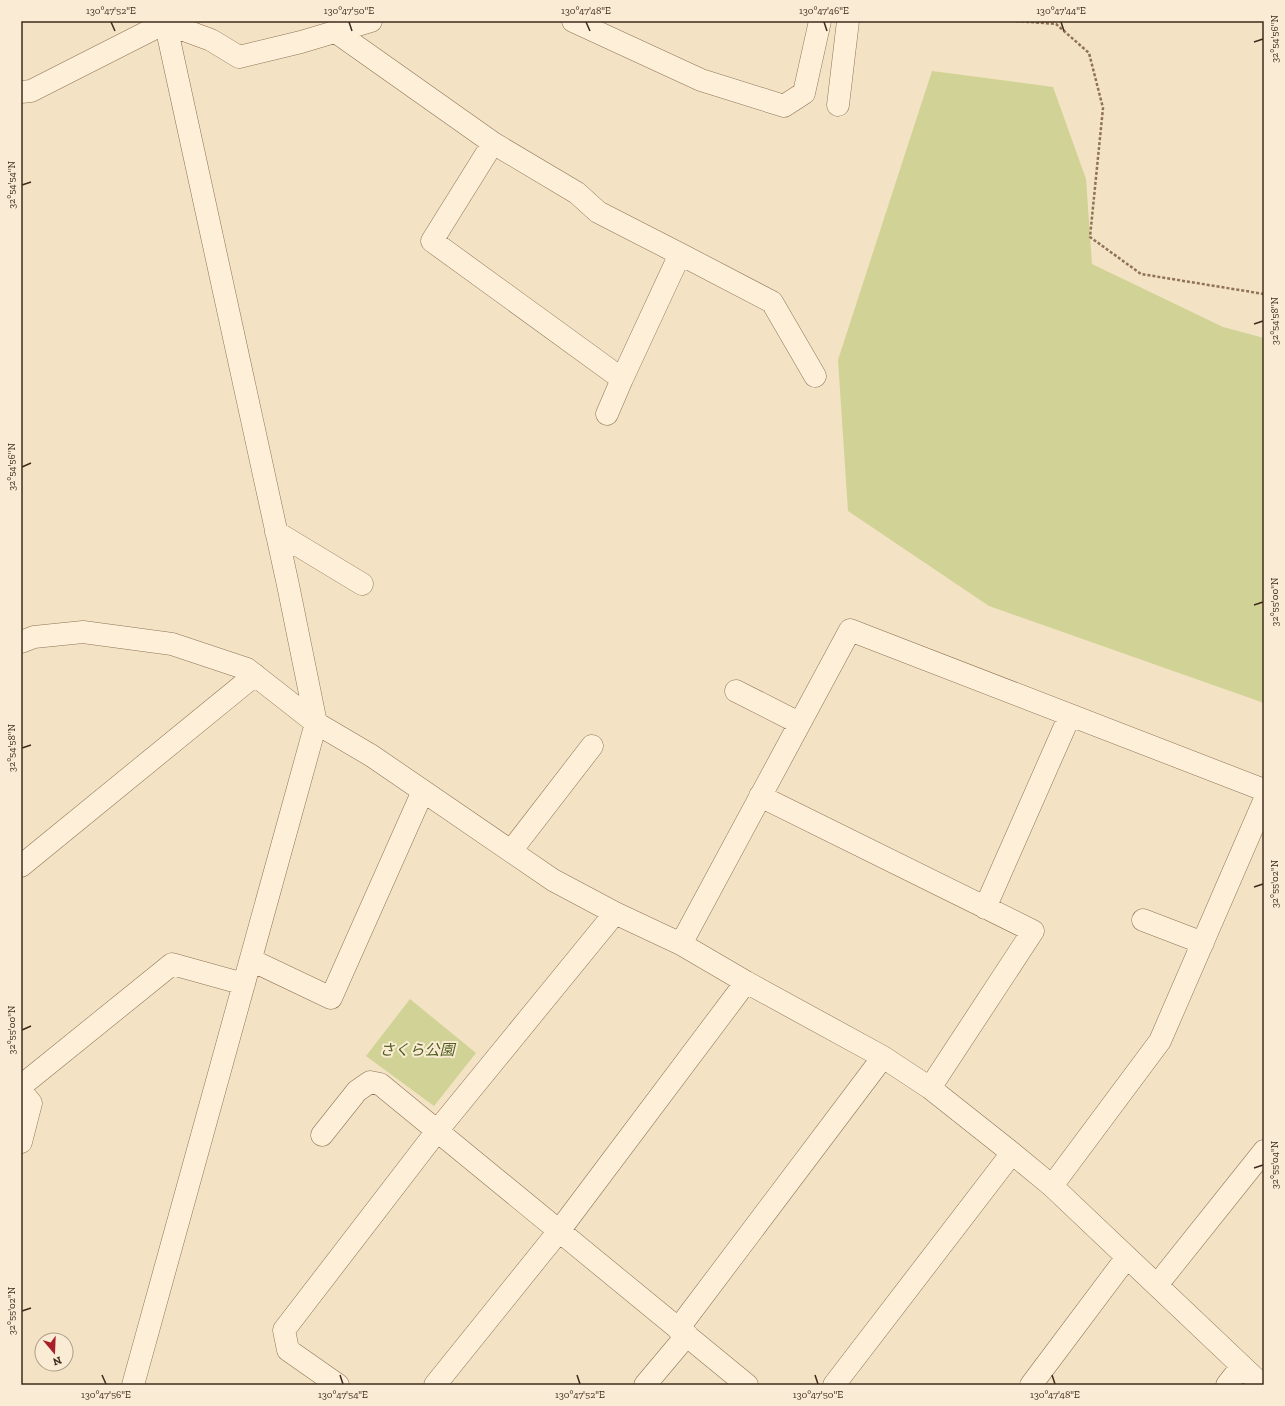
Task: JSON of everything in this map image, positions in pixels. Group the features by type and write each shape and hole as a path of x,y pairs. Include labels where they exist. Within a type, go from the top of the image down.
{"street":[{"path":"21,92 31,91 165,22 210,40 239,57 301,42 371,21"},
{"path":"573,21 701,80 784,106 804,94 820,21"},
{"path":"838,105 848,21"},
{"path":"133,1385 316,723 165,22"},
{"path":"336,32 493,143 578,193 598,212 772,302 814,376"},
{"path":"493,143 432,241 622,379"},
{"path":"607,414 680,254"},
{"path":"276,532 362,584"},
{"path":"681,944 850,630 1264,790"},
{"path":"21,642 34,637 83,632 172,644 247,669 316,723 372,756 553,880 615,913 681,944 746,982 883,1057 930,1088 1012,1152 1052,1186 1262,1385"},
{"path":"21,866 255,675"},
{"path":"736,691 800,724"},
{"path":"985,908 1070,715"},
{"path":"511,851 592,746"},
{"path":"251,960 331,998 423,791"},
{"path":"760,796 1033,932 930,1088"},
{"path":"1052,1186 1160,1041 1264,801"},
{"path":"338,1385 288,1350 284,1330 437,1131 615,913"},
{"path":"1143,920 1203,943"},
{"path":"21,1086 172,964 244,984"},
{"path":"435,1385 559,1231 746,982"},
{"path":"644,1385 883,1057"},
{"path":"322,1135 357,1091 370,1082 380,1084 747,1385"},
{"path":"21,1091 31,1103 21,1142"},
{"path":"1157,1285 1264,1151"},
{"path":"834,1385 1012,1152"},
{"path":"1031,1385 1127,1257"},
{"path":"1226,1385 1242,1366"}],"path":[{"path":"1016,21 1056,24 1089,53 1103,108 1090,237 1140,274 1264,294"}],"green space":[{"path":"932,71 1053,87 1086,179 1092,264 1223,327 1264,338 1264,703 989,606 848,511 838,360"},
{"name":"さくら公園","path":"410,999 476,1053 434,1106 366,1056"}]}
